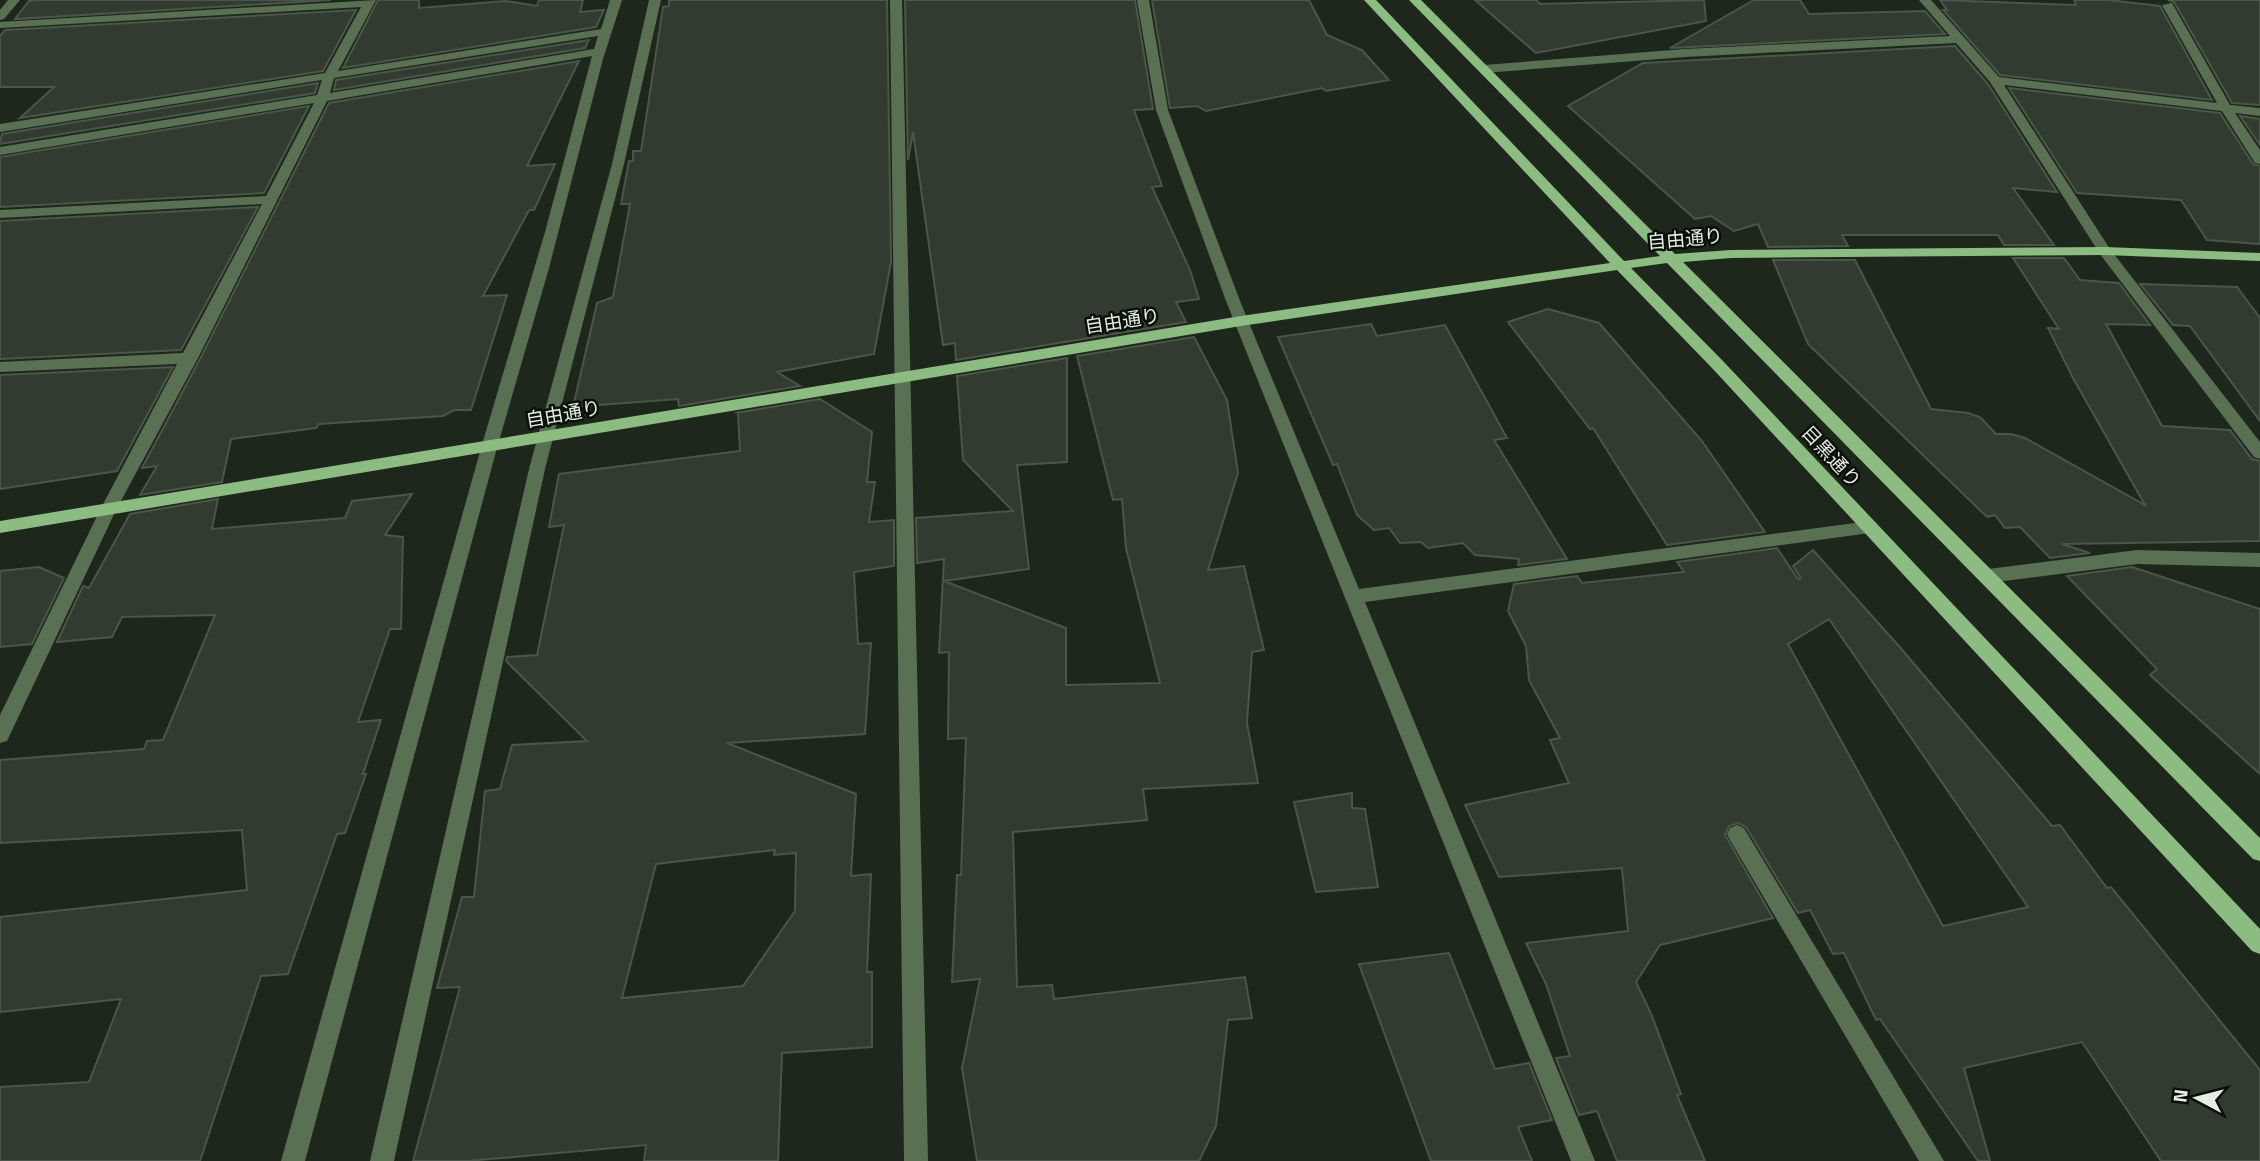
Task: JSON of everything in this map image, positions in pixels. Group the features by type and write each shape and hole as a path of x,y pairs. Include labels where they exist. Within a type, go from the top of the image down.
{"main road":[{"name":"目黒通り","path":"1370,0 1717,364 2260,944"},
{"name":"目黒通り","path":"1415,0 1673,257 2260,852"},
{"name":"自由通り","path":"0,527 489,448 1241,321 1673,257 1731,254 2105,251 2260,257"}],"street":[{"path":"0,17 14,0"},
{"path":"293,1161 489,448 522,344 573,158 598,52 616,0"},
{"path":"382,1161 545,438 618,164 655,0"},
{"path":"897,0 916,1161"},
{"path":"1143,0 1162,110 1241,321 1583,1161"},
{"path":"1925,0 1995,80 2105,251 2260,453"},
{"path":"0,25 369,1"},
{"path":"0,735 108,510 190,358 322,98 328,76 369,1"},
{"path":"2168,5 2226,108 2260,160"},
{"path":"0,128 604,32"},
{"path":"1484,69 1685,53 1959,39"},
{"path":"0,151 598,52"},
{"path":"1995,80 2260,112"},
{"path":"0,214 271,200"},
{"path":"0,367 190,358"},
{"path":"1353,597 1870,527"},
{"path":"1988,576 2137,557 2260,560"},
{"path":"1737,834 1932,1161"}],"building":[{"path":"331,0 15,19 29,1"},
{"path":"378,0 419,0 419,8 506,1 537,6 539,0 583,0 580,12 604,10 596,27 343,68"},
{"path":"669,0 887,0 891,262 874,354 777,372 800,386 679,406 678,399 573,407 597,303 613,297 630,204 621,204 629,161 633,161 633,151 641,151 663,7 669,6"},
{"path":"905,0 1135,0 1153,109 1134,110 1162,186 1152,187 1190,270 1199,299 1176,302 1186,322 956,360 955,343 943,345 913,132 908,160"},
{"path":"1152,0 1309,0 1327,35 1362,50 1389,80 1326,91 1322,88 1206,111 1197,106 1170,108"},
{"path":"1475,0 1536,0 1540,4 1704,0 1706,21 1536,53"},
{"path":"1754,0 1800,0 1809,14 1925,11 1945,34 1670,48"},
{"path":"1940,0 2076,5 2074,0 2108,0 2160,6 2212,100 2000,75 1943,10 1947,10"},
{"path":"2168,0 2260,0 2260,105 2232,103 2174,2"},
{"path":"356,10 323,71 20,118 54,87 0,87 0,36 5,30"},
{"path":"589,40 585,48 334,90 336,80"},
{"path":"1955,46 1988,84 2057,192 2013,188 2054,245 2004,245 1998,235 1842,235 1848,246 1768,247 1758,224 1734,231 1711,216 1695,219 1568,106 1643,63"},
{"path":"579,61 527,166 555,164 534,210 529,210 483,296 507,295 471,410 454,410 443,416 319,424 316,428 231,439 222,482 140,495 157,466 142,468 329,103"},
{"path":"318,83 315,93 0,144 2,134"},
{"path":"2009,88 2220,113 2253,164 2260,166 2260,244 2207,240 2181,200 2077,193"},
{"path":"309,106 264,193 0,207 0,157"},
{"path":"2240,116 2260,119 2260,145"},
{"path":"258,207 181,350 0,359 0,221"},
{"path":"2013,258 2064,258 2080,280 2119,283 2150,325 2106,324 2162,426 2230,430 2252,459 2260,461 2260,541 2062,544 2090,553 2050,558 2020,527 2005,528 1995,515 1987,517 1808,344 1773,260 1855,260 1931,409 1980,417 1996,434 2025,438 2145,505 2073,378 2048,328 2059,329"},
{"path":"2140,284 2237,287 2260,318 2260,421 2190,326 2173,325"},
{"path":"1548,309 1599,323 1702,441 1765,532 1667,545 1593,428 1590,429 1508,322"},
{"path":"1371,324 1377,336 1445,325 1507,438 1494,440 1567,559 1518,565 1519,559 1475,555 1463,543 1428,548 1421,542 1400,543 1389,528 1374,530 1357,515 1337,464 1333,465 1278,337"},
{"path":"1194,337 1227,400 1238,473 1208,570 1244,566 1264,650 1252,652 1247,723 1258,783 1143,789 1147,820 1013,832 1017,987 1052,985 1054,999 1245,977 1252,1018 1228,1020 1216,1126 1199,1161 977,1161 962,1068 980,979 952,982 957,875 961,875 966,738 948,739 949,652 939,653 944,559 917,563 916,518 1013,511 963,460 957,376 1067,358 1067,462 1017,465 1029,569 944,581 1066,628 1066,685 1160,683 1126,548 1122,499 1113,500 1077,356"},
{"path":"173,367 117,471 0,489 0,375"},
{"path":"820,399 872,432 867,482 875,482 869,522 894,520 894,566 854,572 858,644 871,643 865,734 727,743 856,794 851,876 871,874 867,972 872,972 872,1047 782,1053 778,1161 644,1161 646,1145 468,1161 413,1161 460,987 437,988 462,897 474,897 485,791 500,789 512,745 587,741 506,661 507,657 537,655 564,525 549,527 559,474 740,451 738,413 735,413","holes":["775,850 774,855 796,853 795,911 743,986 622,998 656,864"]},
{"path":"412,494 385,535 403,537 401,629 390,629 358,722 381,720 363,774 366,774 345,833 337,834 288,974 261,976 200,1161 0,1161 0,1087 89,1082 121,999 0,1012 0,917 247,890 242,830 0,843 0,760 144,749 147,741 163,740 215,615 122,617 112,637 57,642 83,586 89,588 130,514 218,499 212,529 345,518 352,501"},
{"path":"1777,548 1798,579 1801,578 1793,566 1813,550 2052,826 2060,825 2107,888 2111,887 2260,1070 2260,1161 2161,1161 2082,1042 1964,1068 1990,1161 1978,1161 1880,1019 1876,1020 1844,953 1833,954 1810,910 1798,913 1746,827 1738,823 1729,826 1725,835 1773,918 1660,945 1636,982 1652,1016 1681,1094 1677,1095 1705,1161 1617,1161 1597,1111 1579,1115 1556,1058 1570,1056 1546,984 1526,943 1628,931 1622,868 1499,877 1465,805 1569,783 1550,740 1560,738 1529,680 1526,646 1508,611 1514,584 1577,576 1582,583 1684,572 1677,562","holes":["1829,619 2028,907 1943,926 1788,644"]},
{"path":"39,567 64,578 32,644 0,647 0,571"},
{"path":"2132,567 2260,609 2260,774 2150,675 2157,669 2067,576"},
{"path":"1352,793 1352,808 1365,809 1378,887 1316,892 1294,802"},
{"path":"1449,953 1495,1069 1529,1063 1552,1120 1518,1127 1532,1161 1431,1161 1359,964"}]}
